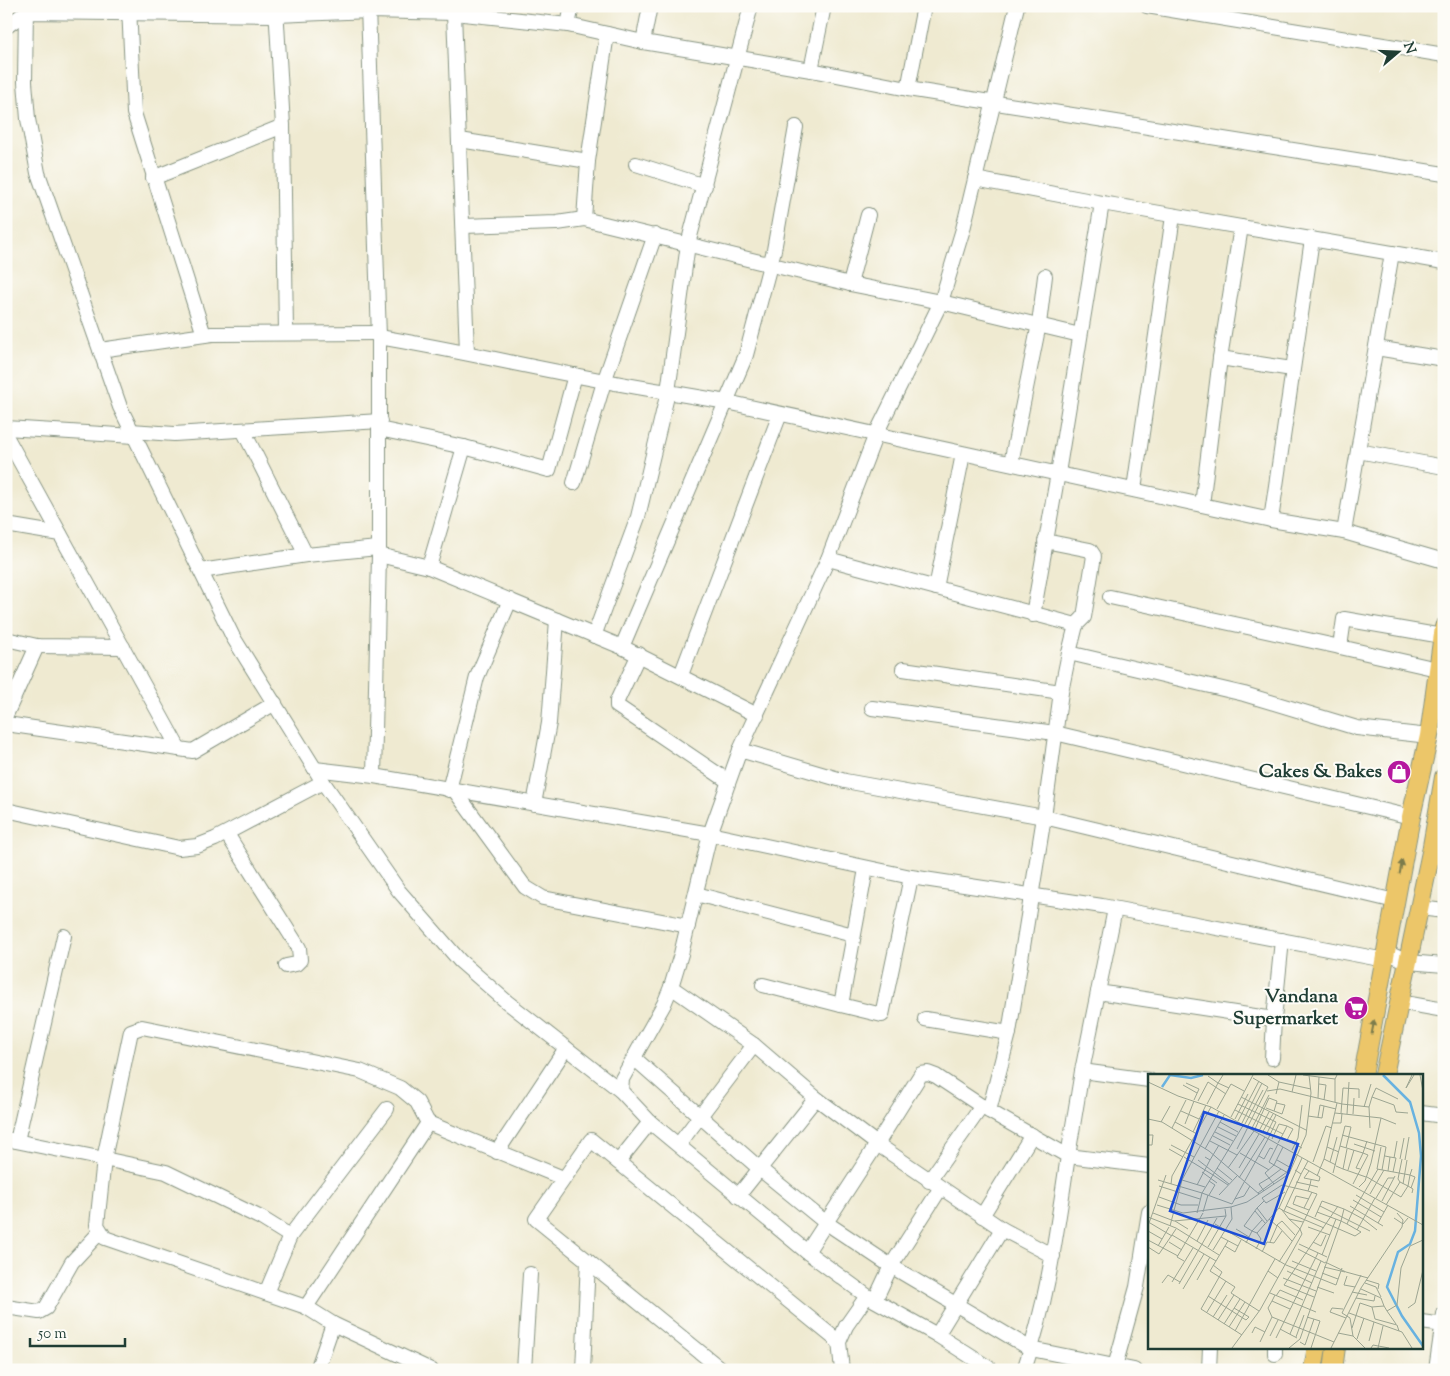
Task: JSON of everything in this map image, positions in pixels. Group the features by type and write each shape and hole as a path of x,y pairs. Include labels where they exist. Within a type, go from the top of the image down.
{"main road":[{"path":"1363,1074 1428,736 1443,632"},
{"path":"1384,1074 1420,908 1438,853 1444,777"},
{"path":"1313,1370 1317,1348"},
{"path":"1333,1370 1336,1348"}],"street":[{"path":"568,25 572,6"},
{"path":"644,42 650,6"},
{"path":"594,636 638,517 668,392 688,244 705,186 736,58 751,6"},
{"path":"811,70 824,6"},
{"path":"908,89 924,6"},
{"path":"621,1091 622,1079 664,1004 671,987 710,834 740,750 828,559 876,434 941,302 995,102 1017,6"},
{"path":"1146,6 1444,55"},
{"path":"6,27 26,9 277,11 369,9 454,13 568,25 644,42 811,70 908,89 1444,174"},
{"path":"26,9 25,82 28,118 38,173 120,407 233,636 323,782 399,891 460,961 621,1091 650,1122 679,1144 806,1252 871,1298 937,1335 992,1370"},
{"path":"369,9 379,335 374,776"},
{"path":"130,10 134,113 204,335"},
{"path":"277,11 282,126 286,332"},
{"path":"454,13 467,352"},
{"path":"584,219 588,161 607,34"},
{"path":"153,178 282,126"},
{"path":"622,646 746,355 769,264 796,127"},
{"path":"460,140 588,161"},
{"path":"636,164 705,186"},
{"path":"975,179 1173,216 1444,262"},
{"path":"1033,615 1102,203"},
{"path":"850,284 868,215"},
{"path":"1134,489 1173,216"},
{"path":"463,226 558,223 584,219 850,284 941,302 1080,335"},
{"path":"1202,505 1220,358 1241,227"},
{"path":"574,483 604,382 655,235"},
{"path":"1271,520 1312,239"},
{"path":"1344,532 1392,253"},
{"path":"1011,463 1039,324 1045,276"},
{"path":"100,350 204,335 286,332 379,335 604,382 727,402 1271,520 1344,532 1444,562"},
{"path":"1376,348 1444,359"},
{"path":"1220,358 1292,369"},
{"path":"6,428 174,434 379,425 549,470 575,375"},
{"path":"681,675 780,414"},
{"path":"243,430 306,555"},
{"path":"6,436 179,749"},
{"path":"429,567 464,447"},
{"path":"1358,451 1444,467"},
{"path":"936,588 963,454"},
{"path":"6,525 60,534"},
{"path":"842,1370 839,1342 846,1326 871,1298 934,1185 985,1109 1009,1033 1044,817 1061,692 1076,626 1084,617 1094,556 1090,550 1045,541"},
{"path":"201,571 306,555 378,551 429,567 622,646 757,715"},
{"path":"828,559 1076,626"},
{"path":"1110,597 1437,669"},
{"path":"510,600 477,677 452,791 525,887 534,894 543,898 688,926"},
{"path":"1340,647 1344,619 1443,632"},
{"path":"534,804 549,723 557,620"},
{"path":"6,640 37,646 123,648"},
{"path":"6,715 37,646"},
{"path":"1069,653 1244,694 1357,728 1428,736"},
{"path":"639,654 617,701 617,706 728,781"},
{"path":"903,669 1061,692"},
{"path":"6,724 193,751 275,703"},
{"path":"872,708 1055,733 1411,817"},
{"path":"740,750 845,781 1044,817 1395,901"},
{"path":"315,769 374,776 452,791 710,834 866,869 911,877 1115,909 1282,940 1386,956 1408,962 1444,965"},
{"path":"6,810 179,848 197,846 227,834 323,782"},
{"path":"227,834 299,948 300,960 296,964 286,966"},
{"path":"841,1005 866,869"},
{"path":"763,985 882,1015 911,877"},
{"path":"696,894 853,935"},
{"path":"1420,908 1444,911"},
{"path":"1024,1370 1031,1349 1053,1256 1082,1071 1115,909"},
{"path":"64,936 11,1140 166,1172 261,1218 290,1236"},
{"path":"1272,1058 1282,940"},
{"path":"671,987 754,1045 816,1098 934,1185 1002,1229 1053,1256"},
{"path":"1098,992 1274,1019"},
{"path":"1399,1002 1444,1010"},
{"path":"925,1018 1009,1033"},
{"path":"431,1370 333,1324 306,1307 105,1238 97,1225 104,1159 131,1030 142,1027 360,1071 400,1088 417,1102 428,1122 563,1178"},
{"path":"679,1144 754,1045"},
{"path":"497,1152 566,1048"},
{"path":"634,1058 760,1169 825,1222 890,1266 1031,1349 1114,1368 1134,1370"},
{"path":"1082,1071 1148,1080"},
{"path":"806,1252 921,1074 928,1073 936,1076 985,1109 1068,1156 1148,1166"},
{"path":"738,1196 816,1098"},
{"path":"266,1293 290,1236 387,1109"},
{"path":"1422,1113 1444,1116"},
{"path":"306,1307 428,1122"},
{"path":"618,1162 650,1122"},
{"path":"982,1216 1032,1135"},
{"path":"722,1370 536,1219 591,1140 839,1342"},
{"path":"1114,1368 1143,1287 1148,1224"},
{"path":"937,1335 1002,1229"},
{"path":"6,1307 39,1312 46,1308 72,1262 100,1232"},
{"path":"583,1370 588,1261"},
{"path":"524,1370 530,1274"},
{"path":"1422,1322 1443,1321 1436,1370"},
{"path":"317,1370 333,1324"},
{"path":"1209,1370 1210,1348"}],"place":[{"name":"Cakes & Bakes","path":"1399,772"},
{"name":"Vandana Supermarket","path":"1356,1008"}]}
